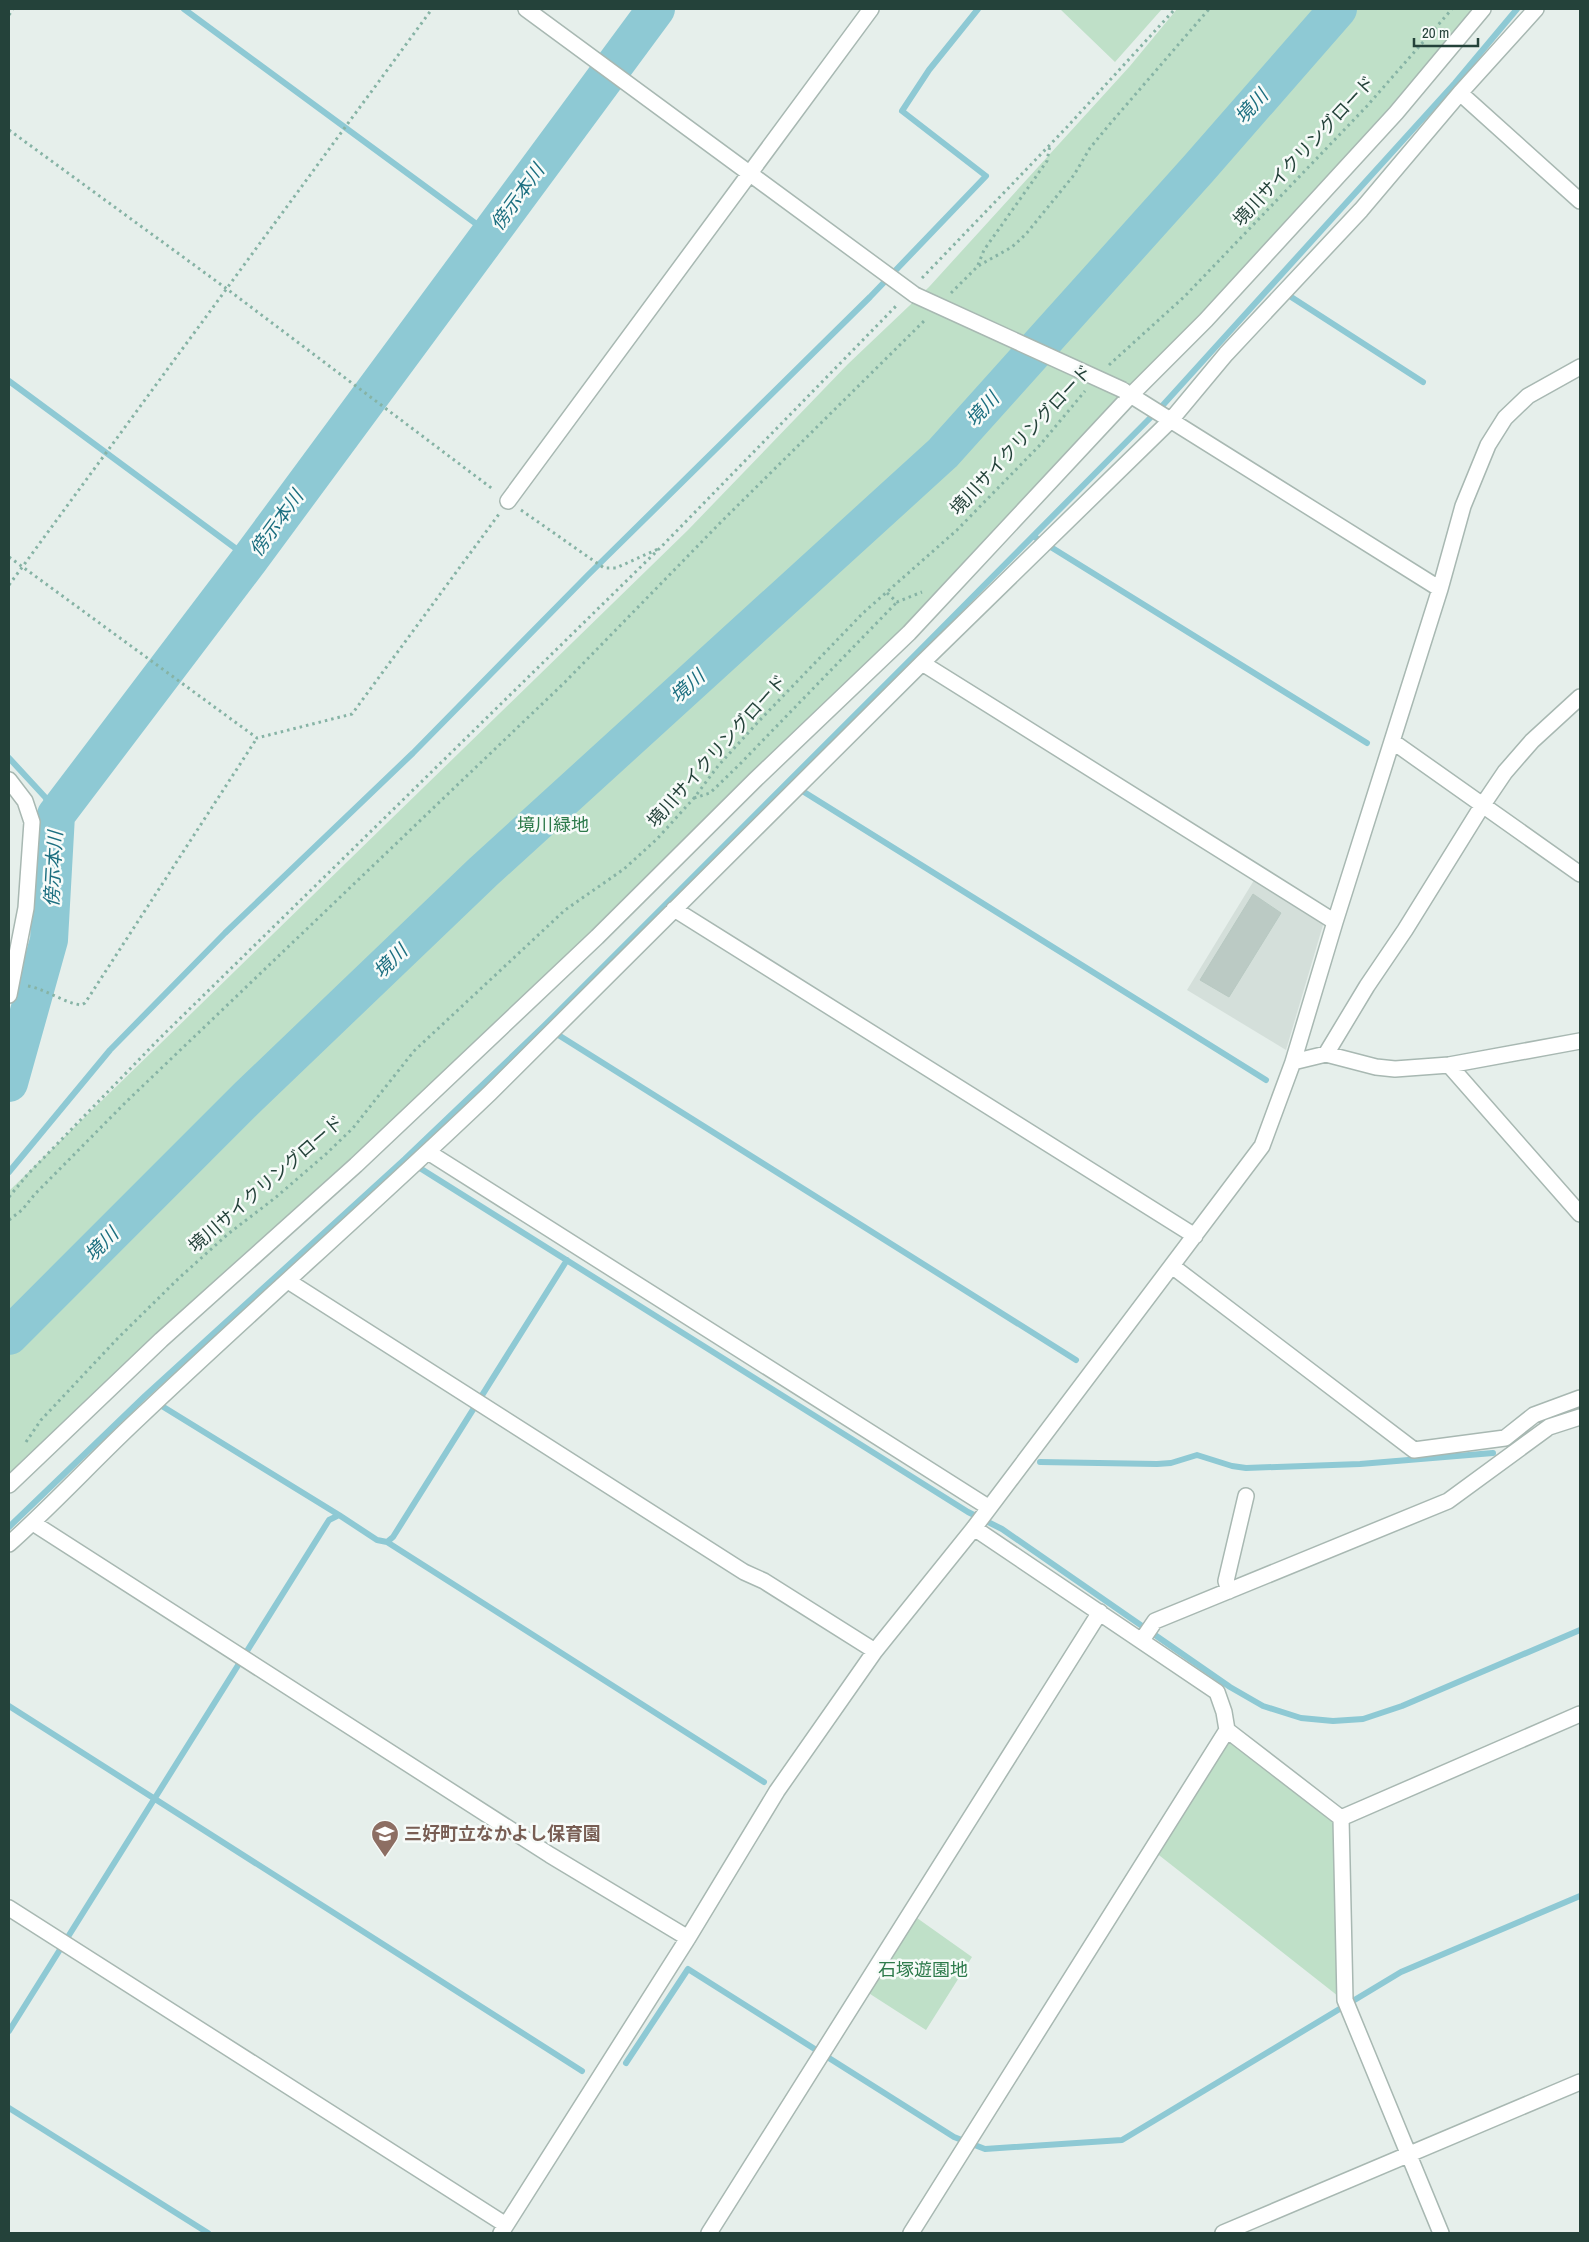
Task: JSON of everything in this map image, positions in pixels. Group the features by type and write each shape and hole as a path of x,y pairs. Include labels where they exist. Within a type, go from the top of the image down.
{"street":[{"path":"526,9 912,293 1133,396 1440,589"},
{"path":"508,501 871,9"},
{"path":"9,1485 161,1340 356,1165 597,937 755,780 909,633 1206,320 1376,134 1483,9"},
{"path":"9,1544 33,1523 138,1418 428,1152 922,663 1171,420 1226,354 1361,210 1460,93 1536,9"},
{"path":"1460,93 1580,201"},
{"path":"9,1908 503,2229 688,1938 777,1791 875,1652 974,1528 1262,1146 1293,1062 1440,589 1463,506 1488,445 1505,418 1528,396 1580,367"},
{"path":"922,663 1335,922"},
{"path":"1326,1054 1367,986 1405,930 1505,772 1532,741 1580,697"},
{"path":"1392,741 1580,874"},
{"path":"9,780 24,801 32,822 26,908 9,994"},
{"path":"674,909 1195,1236"},
{"path":"1293,1062 1326,1054 1376,1067 1396,1069 1449,1065 1580,1040"},
{"path":"1449,1065 1580,1214"},
{"path":"428,1152 988,1508"},
{"path":"1172,1266 1414,1450 1505,1438 1534,1415 1580,1398"},
{"path":"288,1281 744,1572 764,1580 875,1652"},
{"path":"1142,1640 1155,1621 1448,1501 1548,1427 1580,1417"},
{"path":"1505,1438 1512,1454"},
{"path":"1229,1591 1226,1581 1246,1496"},
{"path":"33,1523 550,1854 688,1938"},
{"path":"911,2233 1227,1730 1224,1712 1217,1692 974,1528"},
{"path":"709,2233 1100,1612"},
{"path":"1341,1818 1580,1714"},
{"path":"1227,1730 1341,1818"},
{"path":"1341,1818 1345,2000 1441,2233"},
{"path":"1223,2233 1580,2082"}],"path":[{"path":"9,15 13,9"},
{"path":"9,584 432,9"},
{"path":"9,1197 28,1174 160,1038 662,546 912,293 1175,9"},
{"path":"946,298 978,266 1012,247 1026,234 1074,175 1090,148 1108,125 1209,9"},
{"name":"境川サイクリングロード","path":"1106,368 1119,354 1185,296 1367,106 1452,9"},
{"path":"9,130 227,289 508,501 604,568 616,568 662,546"},
{"path":"978,266 984,250 1047,161 1050,145"},
{"path":"9,1220 22,1210 35,1194 126,1101 565,682 722,521 928,317"},
{"name":"境川サイクリングロード","path":"25,1443 41,1420 118,1338 179,1278 228,1234 319,1161 353,1128 414,1051 565,910 624,870 657,839 758,721 862,613 957,530 1040,445 1087,389"},
{"path":"29,986 45,990 73,1004 81,1006 85,1003 257,738 352,714 508,501"},
{"path":"9,557 257,738"},
{"path":"694,798 710,793 738,766 897,602"}],"shaded area":[{"path":"1256,877 1319,920 1323,925 1286,1050 1187,990"}],"green space":[{"path":"1060,9 1162,9 1115,62"},
{"name":"境川緑地","path":"1177,9 1489,9 1400,121 652,892 9,1478 9,1191 688,530 848,364 929,287 1130,66"},
{"path":"1232,1737 1334,1820 1338,1996 1155,1852 1226,1740"},
{"name":"石塚遊園地","path":"917,1918 972,1957 926,2030 867,1992"}],"building":[{"path":"1253,894 1281,913 1229,997 1200,980"}],"waterway":[{"path":"184,9 490,234"},
{"name":"傍示本川","path":"9,1083 49,940 56,815 250,559 656,9"},
{"path":"9,1172 110,1050 225,933 413,753 589,574 870,297 986,176 902,111 929,70 978,9"},
{"name":"境川","path":"9,1336 248,1097 483,872 943,453 1199,168 1338,9"},
{"path":"9,1527 145,1396 405,1159 544,1026 913,657 1163,405 1455,83 1517,9"},
{"path":"1285,293 1423,382"},
{"path":"9,381 250,559"},
{"path":"1033,536 1367,743"},
{"path":"9,758 45,797 56,815"},
{"path":"796,787 1266,1080"},
{"path":"552,1031 1076,1360"},
{"path":"415,1165 968,1512 1002,1529 1230,1687 1263,1706 1301,1718 1333,1721 1363,1719 1402,1706 1580,1630"},
{"path":"9,2031 329,1520 339,1515 377,1540 387,1542 393,1537 567,1260"},
{"path":"157,1403 339,1515"},
{"path":"1040,1462 1157,1464 1171,1463 1197,1455 1232,1466 1246,1468 1360,1464 1493,1453"},
{"path":"387,1542 764,1782"},
{"path":"9,1706 582,2071"},
{"path":"626,2063 688,1969 954,2137 985,2149 1122,2140 1401,1972 1580,1896"},
{"path":"9,2108 208,2233"}],"place":[{"name":"三好町立なかよし保育園","path":"385,1858"}]}
